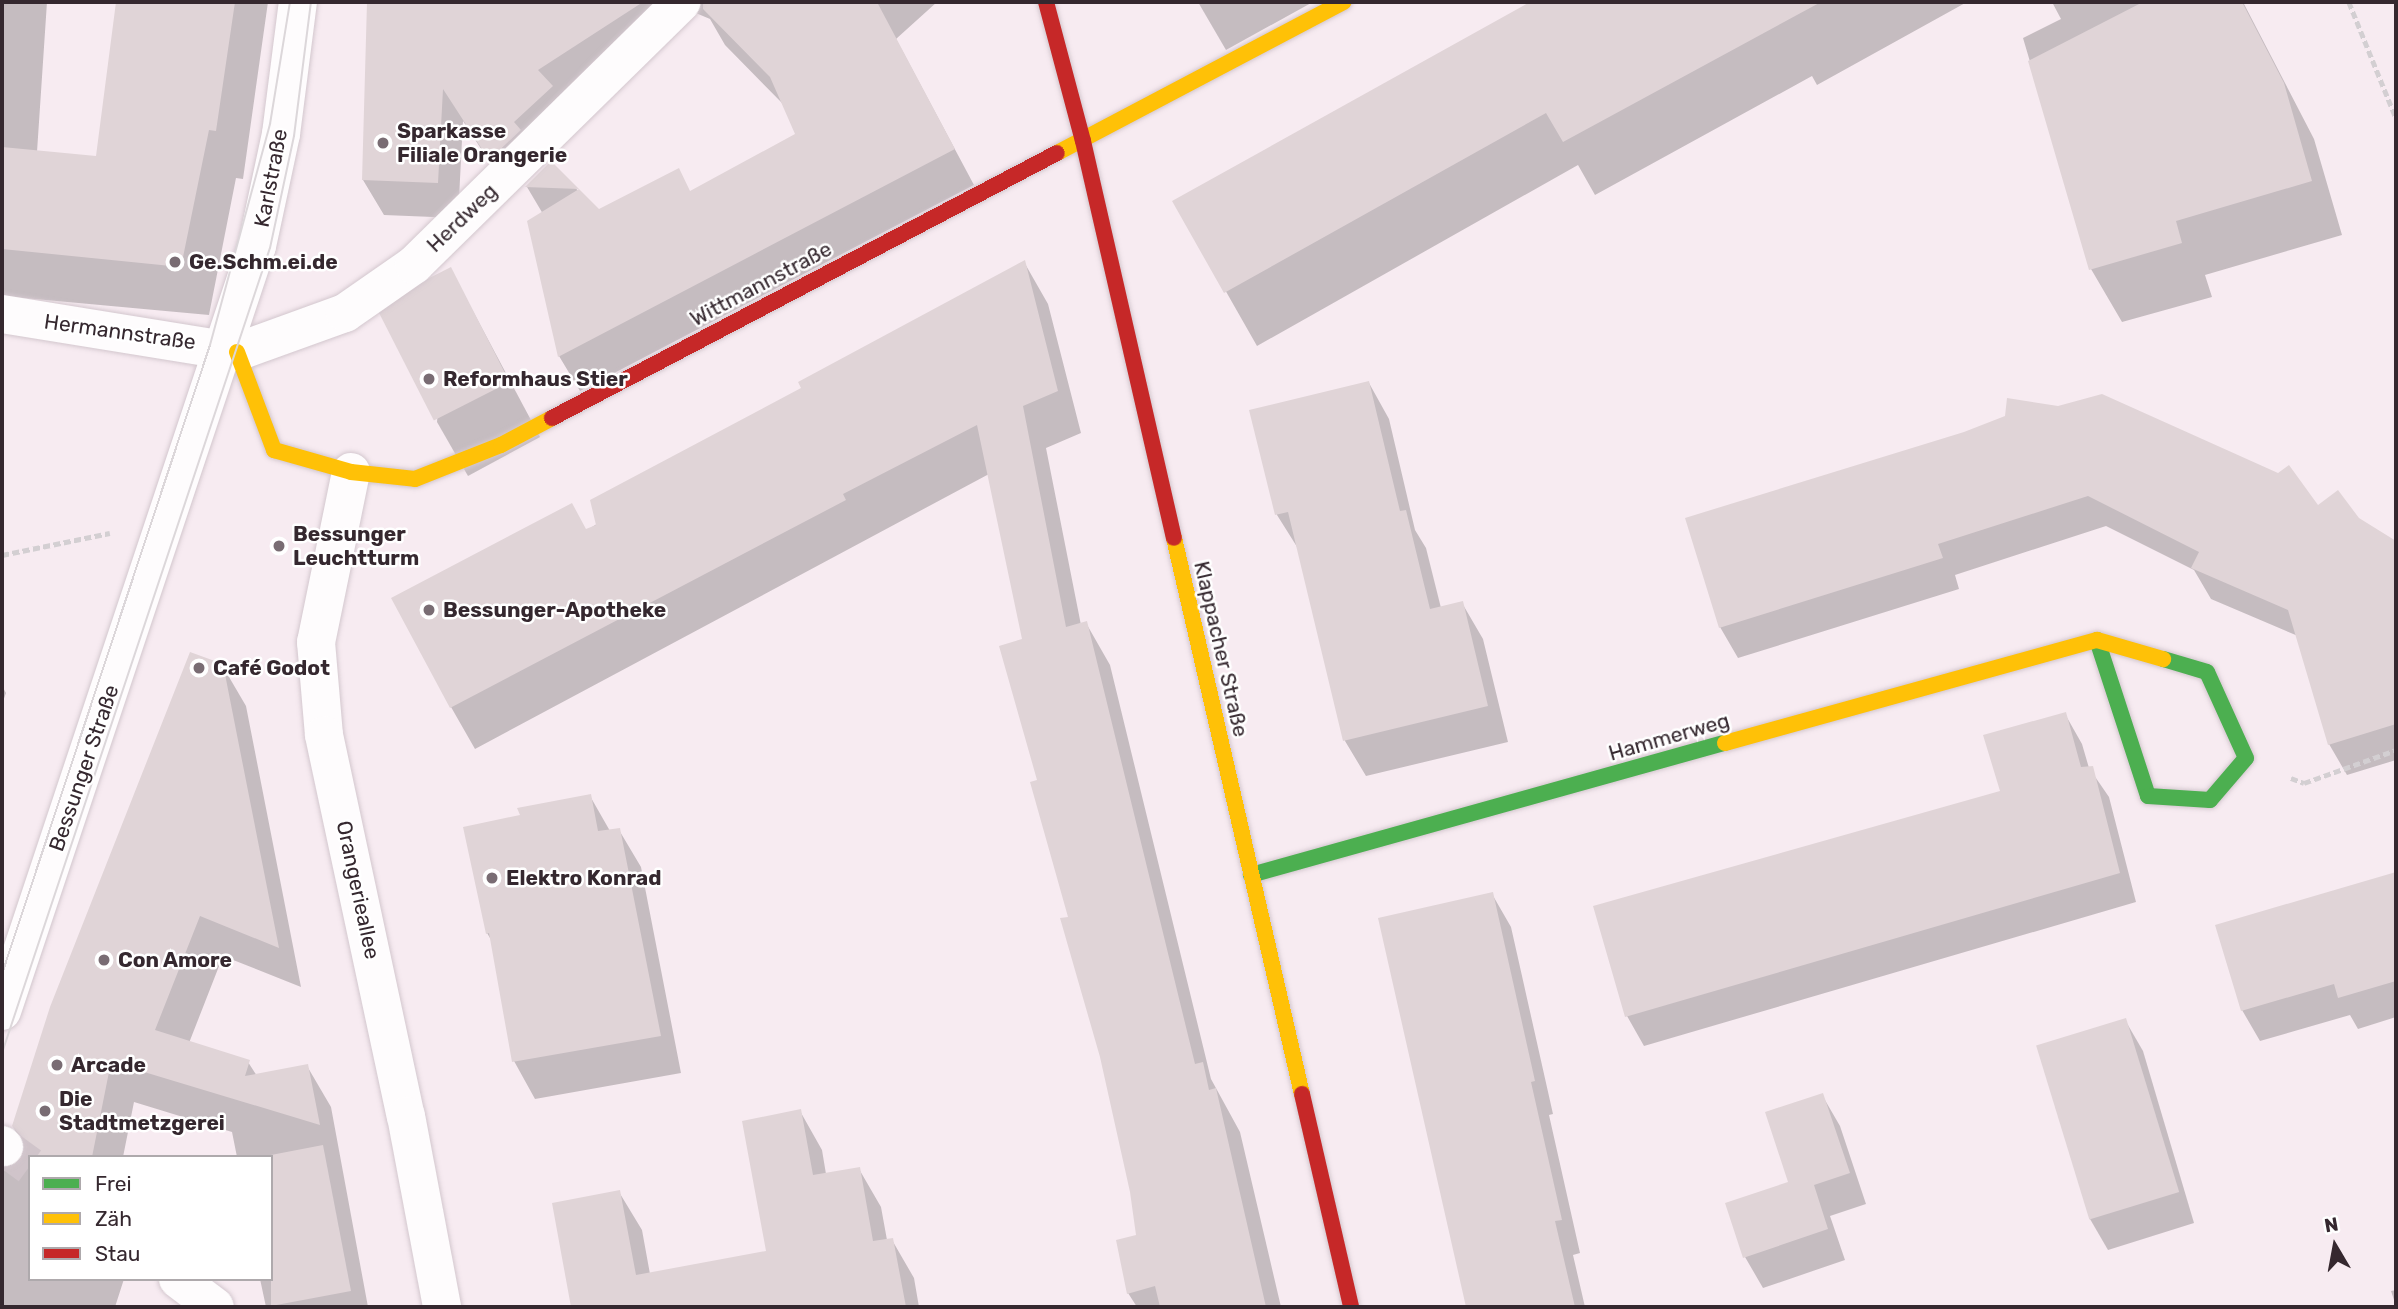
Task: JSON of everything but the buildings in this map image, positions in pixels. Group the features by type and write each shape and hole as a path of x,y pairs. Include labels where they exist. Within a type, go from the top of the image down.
{"street":[{"name":"Karlstraße","path":"231,351 281,134 298,2"},
{"name":"Herdweg","path":"231,351 345,313 414,265 682,2"},
{"name":"Klappacher Straße","path":"1046,2 1083,141 1351,1307"},
{"name":"Wittmannstraße","path":"231,351 274,450 351,472 415,479 501,445 1345,2"},
{"name":"Hermannstraße","path":"2,314 231,351"},
{"name":"Bessunger Straße","path":"2,1011 166,524 231,351"},
{"name":"Orangerieallee","path":"351,472 316,642 324,735 406,1116 442,1307"},
{"name":"Hammerweg","path":"1251,875 2097,640"},
{"path":"2097,640 2207,672 2246,758 2210,800 2147,796 2097,640"},
{"path":"181,1281 215,1307"}],"path":[{"path":"2350,2 2396,118"},
{"path":"2,555 166,524"},
{"path":"2246,758 2304,783 2396,750"}],"tunnel":[{"path":"4,1147 28,1165"}],"tram line":[{"path":"2,974 210,345 270,124 290,2"},
{"path":"2,1053 270,248 294,136 311,2"}],"traffic: fast":[{"path":"2097,640 2148,796 2210,800 2246,758 2207,672 2163,659"},
{"path":"1251,875 1725,743"}],"traffic: slow":[{"path":"1057,153 1344,2"},
{"path":"237,352 274,450 351,472 415,479 501,445 552,418"},
{"path":"1174,538 1302,1094"},
{"path":"1725,743 2097,640 2163,659"}],"traffic: jam":[{"path":"1046,2 1083,141 1174,538"},
{"path":"552,418 1057,153"},
{"path":"1302,1094 1351,1307"}],"place":[{"name":"Sparkasse Filiale Orangerie","path":"383,143"},
{"name":"Ge.Schm.ei.de","path":"175,262"},
{"name":"Reformhaus Stier","path":"429,379"},
{"name":"Bessunger Leuchtturm","path":"279,546"},
{"name":"Bessunger-Apotheke","path":"429,610"},
{"name":"Café Godot","path":"199,668"},
{"name":"Elektro Konrad","path":"492,878"},
{"name":"Con Amore","path":"104,960"},
{"name":"Arcade","path":"57,1065"},
{"name":"Die Stadtmetzgerei","path":"45,1111"}]}
